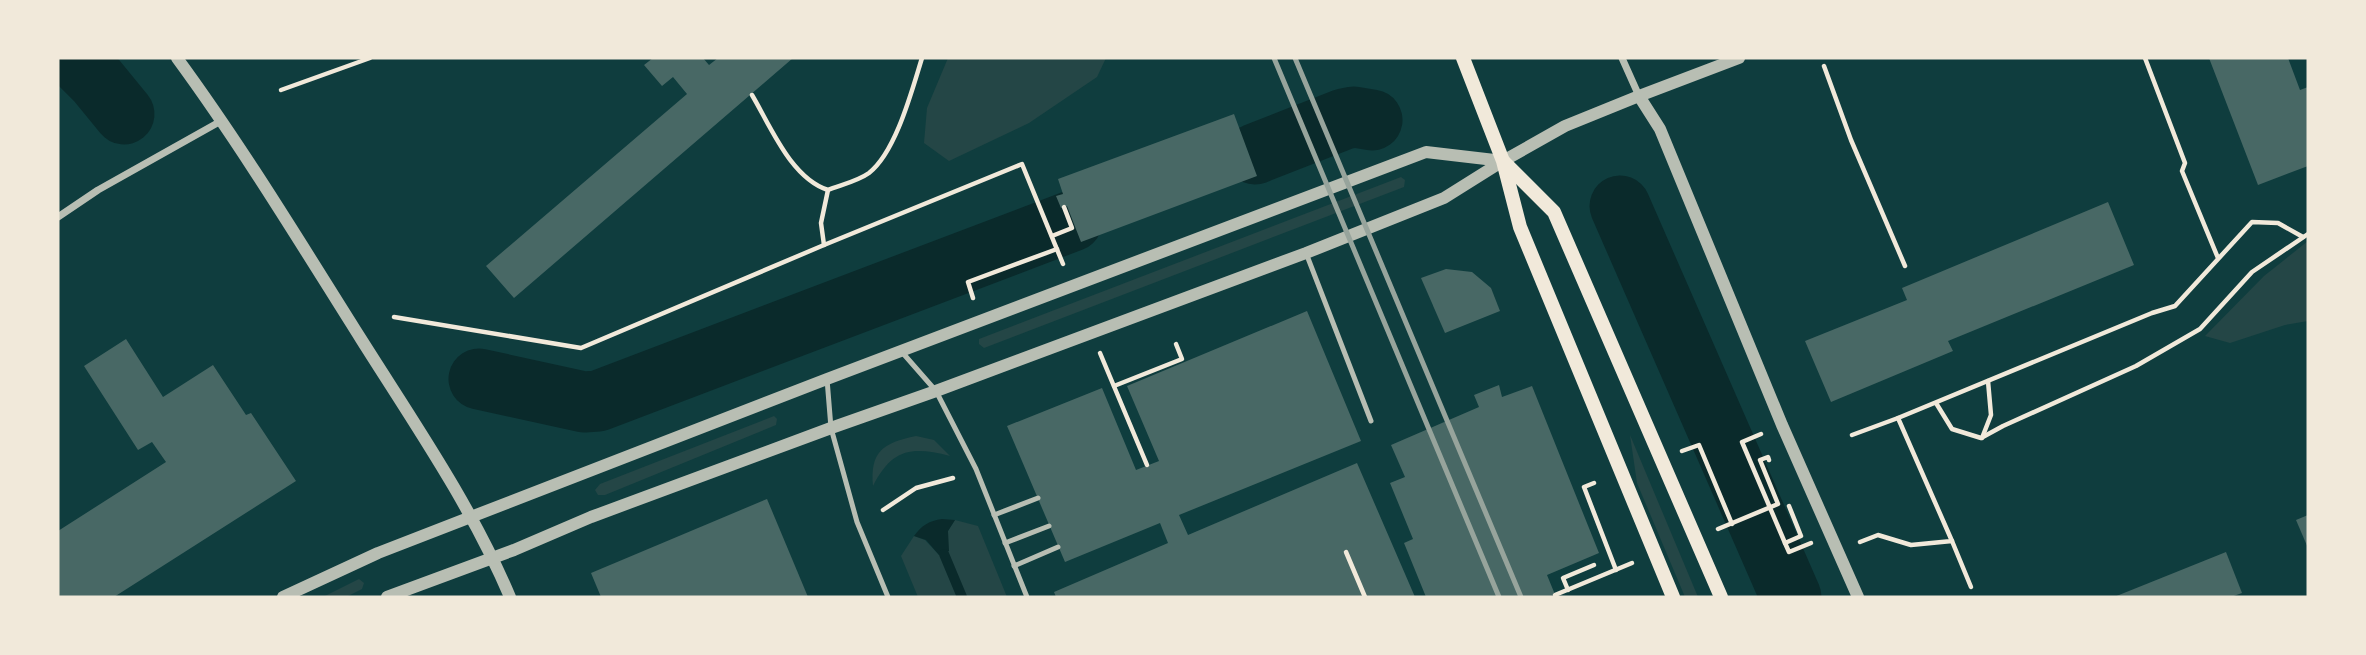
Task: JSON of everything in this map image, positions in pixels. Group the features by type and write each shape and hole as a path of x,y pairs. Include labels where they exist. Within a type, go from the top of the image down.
{"main road":[{"path":"1464,58 1503,161 1520,227 1673,597"},
{"path":"1503,161 1554,212 1721,597"}],"street":[{"path":"177,58 222,120 472,517 510,597"},
{"path":"1622,58 1639,96 1660,129 1782,425 1858,597"},
{"path":"387,597 493,558 591,517 1306,253 1444,198 1565,127 1739,58"},
{"path":"58,217 99,190 222,120"},
{"path":"283,597 378,552 1426,152 1503,161"}],"lane":[{"path":"1306,253 1371,421"},
{"path":"901,351 936,391 976,469 1027,597"},
{"path":"827,379 831,428 857,522 888,597"},
{"path":"994,515 1038,498"},
{"path":"1005,543 1049,526"},
{"path":"1014,566 1058,547"}],"path":[{"path":"281,90 370,58"},
{"path":"752,95 798,172 816,186 828,190 867,174 883,159 907,106 922,58"},
{"path":"2145,58 2185,163 2182,171 2218,258"},
{"path":"1824,66 1851,140 1905,266"},
{"path":"394,317 581,348 1022,164"},
{"path":"824,245 821,223 828,190"},
{"path":"1052,236 1072,228 1064,207"},
{"path":"1852,435 2175,306 2252,222 2278,223 2306,236"},
{"path":"1936,403 1952,429 1981,438 2136,366 2200,330 2252,272 2306,236"},
{"path":"973,298 968,282 1057,249"},
{"path":"1114,386 1182,359 1176,344"},
{"path":"1981,438 1991,415 1988,381"},
{"path":"1898,418 1971,587"},
{"path":"1782,425 1742,442 1789,552 1815,541"},
{"path":"1682,451 1699,445 1732,524"},
{"path":"1772,468 1768,457 1760,460 1778,504"},
{"path":"883,510 916,488 953,478"},
{"path":"1594,483 1584,486 1616,570"},
{"path":"1785,543 1801,536 1787,502"},
{"path":"1860,542 1878,535 1911,545 1952,541"},
{"path":"1346,552 1365,597"},
{"path":"1568,590 1563,578 1594,565"}],"shaded area":[{"path":"948,58 1106,58 1097,77 1029,123 949,161 924,143 927,108"},
{"path":"1401,177 1405,180 1404,187 984,348 979,344 979,339"},
{"path":"2308,241 2308,321 2285,325 2230,343 2205,336 2264,276"},
{"path":"774,416 777,419 776,425 605,495 598,495 595,490 600,484"},
{"path":"1630,435 1698,597 1685,597 1637,483"},
{"path":"916,436 934,440 950,456 924,451 904,453 888,464 873,486 874,464 881,450 895,442"},
{"path":"942,519 955,520 948,531 949,551 939,555 926,540 914,536 926,524"},
{"path":"955,520 978,526 1007,597 918,597 901,556 914,536 925,540 939,555"},
{"path":"359,579 364,583 362,589 346,597 323,597"}],"building":[{"path":"653,58 703,58 709,65 718,58 793,58 514,298 486,266 687,94 673,77 662,86 644,65"},
{"path":"2209,58 2288,58 2300,90 2308,87 2308,166 2258,185"},
{"path":"1234,114 1257,176 1081,242 1067,206 1061,208 1056,196 1063,194 1058,179"},
{"path":"2108,202 2134,265 1948,341 1953,351 1831,402 1805,341 1907,300 1902,288"},
{"path":"1446,269 1472,272 1491,288 1500,311 1445,333 1421,278"},
{"path":"1307,311 1361,441 1179,515 1188,535 1357,463 1415,597 1056,597 1054,592 1168,543 1160,523 1065,562 1007,426 1102,388 1136,470 1159,461 1127,386"},
{"path":"126,339 163,397 213,365 246,415 251,413 296,481 114,597 58,597 58,531 166,462 152,442 138,450 84,366"},
{"path":"1499,385 1502,397 1532,386 1599,553 1547,575 1556,597 1426,597 1404,543 1413,539 1390,483 1405,477 1391,445 1479,407 1474,395"},
{"path":"767,499 808,597 601,597 591,573"},
{"path":"2308,515 2308,548 2296,520"},
{"path":"2226,552 2242,593 2231,597 2114,597"}],"waterway":[{"path":"74,58 124,114"},
{"path":"1255,154 1344,119 1354,117 1372,120"},
{"path":"1620,206 1791,597"},
{"path":"479,379 584,402 598,401 1072,221"},
{"path":"944,554 962,597"}],"railway":[{"path":"1274,58 1499,597"},
{"path":"1295,58 1521,597"}]}
